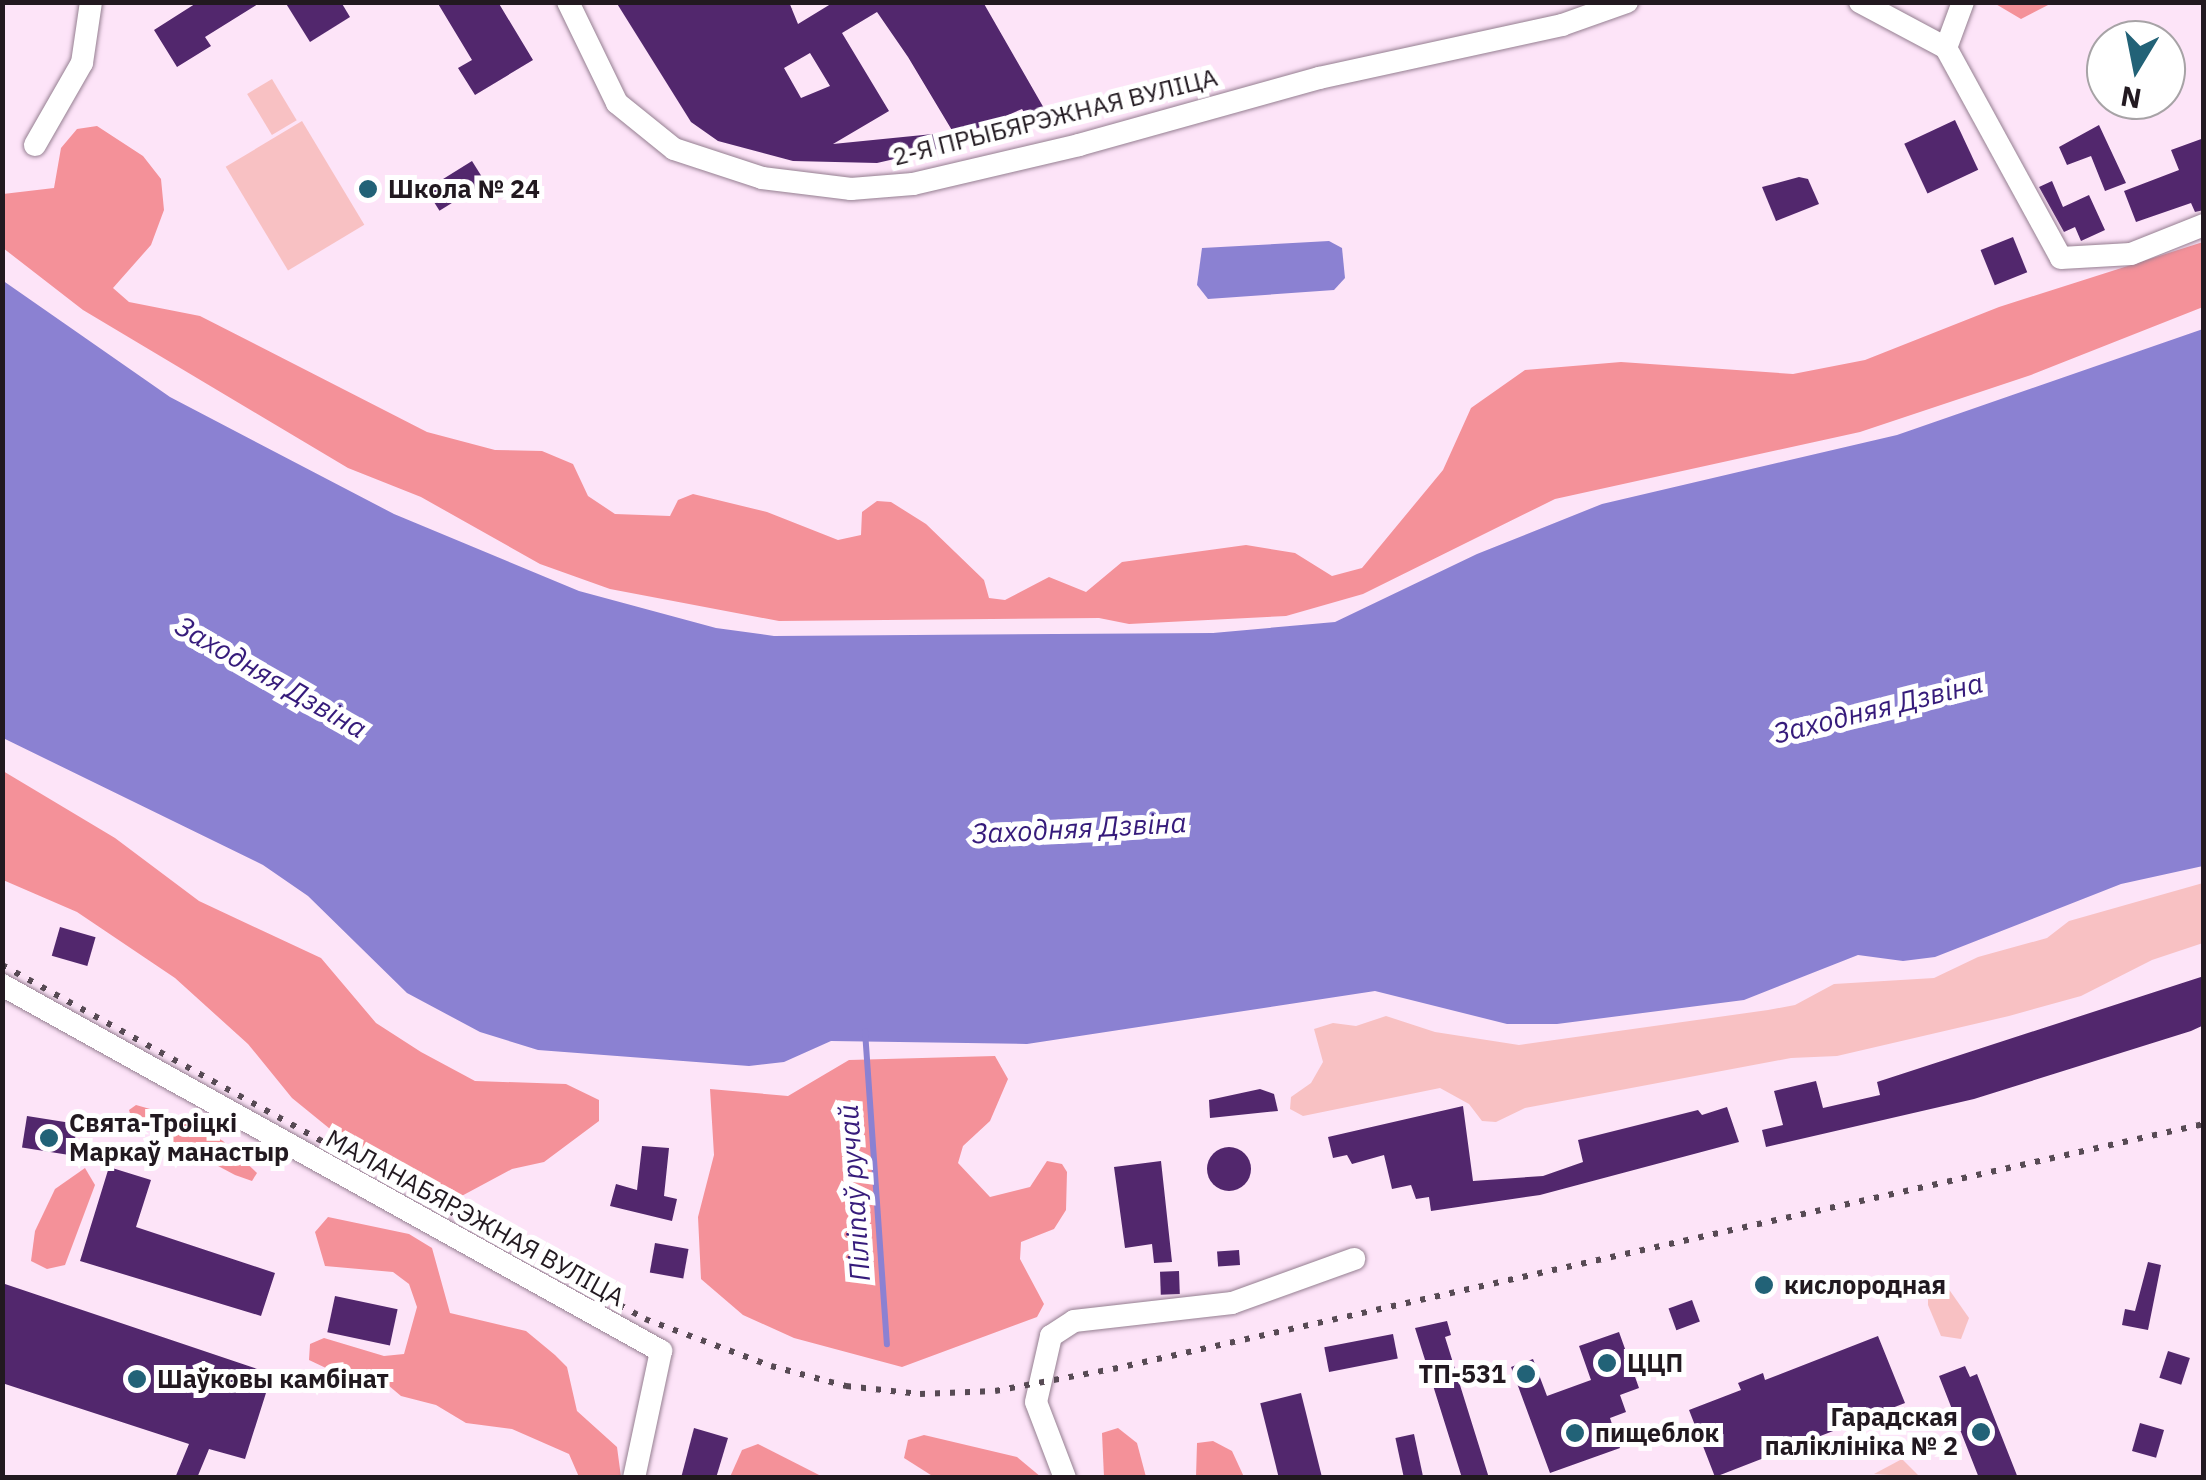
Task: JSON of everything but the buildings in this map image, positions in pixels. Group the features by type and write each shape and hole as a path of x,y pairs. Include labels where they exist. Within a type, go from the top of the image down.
{"street":[{"path":"35,145 82,63 91,2"},
{"name":"2-Я ПРЫБЯРЭЖНАЯ ВУЛІЦА","path":"568,2 616,102 674,149 762,178 851,189 913,184 1061,149 1318,78 1562,25 1628,2"},
{"path":"1860,2 1946,48 2061,258 2131,254 2204,225"},
{"path":"1946,48 1964,2"},
{"name":"МАЛАНАБЯРЭЖНАЯ ВУЛІЦА","path":"2,985 661,1351 634,1478"},
{"path":"1065,1478 1036,1402 1051,1336 1074,1322 1232,1303 1354,1259"}],"shaded area":[{"path":"1994,2 2052,3 2021,19"},
{"path":"272,79 297,120 272,135 247,94"},
{"path":"302,121 364,225 288,271 226,167"},
{"path":"97,126 143,156 161,179 164,210 151,245 113,288 129,302 200,316 427,432 495,450 542,451 573,464 588,496 615,514 670,516 678,500 693,494 767,512 838,540 861,535 862,512 877,501 891,502 926,524 984,580 989,598 1005,600 1049,577 1086,592 1122,562 1246,545 1295,553 1332,576 1362,568 1443,470 1471,408 1525,370 1621,362 1793,374 1865,360 1999,307 2203,242 2203,307 2031,375 1860,432 1555,499 1363,594 1286,616 1129,624 1099,618 779,621 610,589 540,564 421,497 348,468 83,310 3,248 3,194 54,188 61,148 77,129"},
{"path":"3,771 115,838 199,901 321,958 376,1023 421,1052 475,1081 566,1084 599,1100 599,1121 544,1162 512,1169 456,1199 351,1146 292,1098 248,1044 175,978 77,912 3,880"},
{"path":"2203,883 2203,943 2152,960 2081,996 2009,1016 1837,1056 1791,1058 1525,1108 1496,1122 1482,1121 1469,1104 1440,1088 1303,1116 1290,1109 1291,1097 1311,1083 1323,1062 1314,1029 1333,1023 1356,1026 1386,1016 1435,1032 1519,1045 1768,1010 1795,1005 1834,984 1934,978 1978,957 2047,938 2069,921"},
{"path":"995,1056 1008,1079 990,1121 963,1146 958,1163 990,1197 1030,1187 1047,1161 1062,1164 1067,1172 1066,1210 1054,1229 1021,1242 1020,1259 1044,1304 1037,1317 902,1367 794,1338 743,1315 701,1279 698,1217 714,1155 710,1089 788,1096 849,1060"},
{"path":"136,1105 185,1119 223,1141 257,1173 252,1181 235,1175 132,1120 129,1110"},
{"path":"85,1168 95,1185 65,1265 47,1269 31,1261 35,1231 55,1189"},
{"path":"328,1217 409,1234 432,1248 450,1313 526,1331 555,1355 567,1367 577,1411 617,1447 621,1477 579,1477 569,1454 512,1429 466,1423 436,1405 401,1396 382,1380 347,1378 309,1360 310,1344 324,1338 384,1356 404,1354 417,1307 409,1284 393,1272 325,1266 315,1232"},
{"path":"1948,1288 1969,1318 1961,1339 1941,1336 1928,1305 1928,1296"},
{"path":"1118,1428 1137,1443 1146,1477 1104,1477 1102,1433"},
{"path":"924,1435 1017,1457 1041,1477 934,1477 904,1458 908,1440"},
{"path":"1213,1441 1232,1451 1244,1477 1196,1477 1197,1443"},
{"path":"758,1444 823,1477 730,1477 742,1450"},
{"path":"1902,1459 1920,1477 1874,1474"}],"water":[{"path":"1329,241 1342,248 1345,278 1334,290 1208,299 1197,285 1202,248"},
{"name":"Заходняя Дзвіна","path":"2,280 170,397 394,514 579,591 716,628 774,636 1213,633 1335,622 1477,554 1602,504 1897,435 2203,329 2203,866 2121,884 1935,957 1903,961 1858,955 1744,1000 1557,1024 1507,1024 1375,991 1027,1044 831,1041 784,1062 749,1066 538,1050 480,1032 407,993 308,896 263,865 3,738"}],"waterway":[{"name":"Піліпаў ручай","path":"865,1031 887,1344"}],"railway":[{"path":"2,965 645,1319 771,1366 846,1386 920,1394 995,1391 1113,1369 2204,1124"}],"place":[{"name":"Школа № 24","path":"368,189"},
{"name":"Свята-Троіцкі Маркаў манастыр","path":"49,1138"},
{"name":"кислородная","path":"1764,1285"},
{"name":"ЦЦП","path":"1607,1363"},
{"name":"ТП-531","path":"1526,1374"},
{"name":"Шаўковы камбінат","path":"137,1379"},
{"name":"Гарадская паліклініка № 2","path":"1981,1432"},
{"name":"пищеблок","path":"1575,1433"}]}
